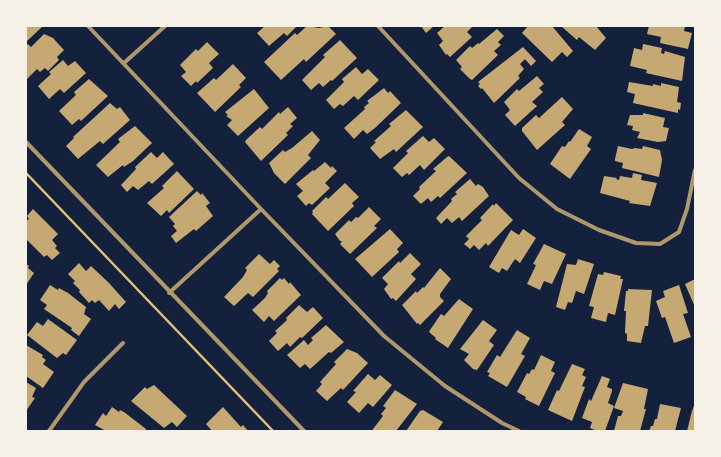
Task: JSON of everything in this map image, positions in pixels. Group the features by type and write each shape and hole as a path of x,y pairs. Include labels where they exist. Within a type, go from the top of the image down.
{"street":[{"path":"88,26 261,209 384,336 445,386 502,423 519,431"},
{"path":"124,63 165,26"},
{"path":"378,26 519,178 557,209 599,230 636,243 660,244 679,232 687,209 695,170"},
{"path":"26,142 169,293 304,431"},
{"path":"169,293 261,209"},
{"path":"49,431 84,382 123,343"}],"path":[{"path":"26,173 273,431"}],"building":[{"path":"26,26 42,27 26,42"},
{"path":"265,26 297,26 287,36 284,33 269,46 257,33"},
{"path":"307,26 319,28 328,26 336,34 306,62 304,59 281,80 264,62 295,33 297,35"},
{"path":"421,26 434,26 426,33"},
{"path":"445,26 473,26 467,32 472,37 450,57 447,54 446,55 439,45 443,41 437,33"},
{"path":"528,26 552,26 573,51 567,57 562,52 552,62 522,33"},
{"path":"561,26 596,26 606,38 595,50 579,37 577,40"},
{"path":"649,26 685,26 684,31 692,33 688,49 660,43 661,37 647,34"},
{"path":"497,29 504,36 498,42 501,45 494,51 498,55 472,80 470,79 460,69 462,67 456,60 470,46 472,48 478,43 479,44"},
{"path":"44,34 53,38 64,50 57,57 59,60 48,71 45,68 40,72 37,69 26,80 26,46 28,44 31,47"},
{"path":"340,40 357,58 332,81 331,80 323,87 319,83 311,90 302,80 325,57 323,55"},
{"path":"207,42 219,54 209,63 213,68 197,83 196,81 191,86 181,76 186,72 180,65 196,49 198,51"},
{"path":"643,44 662,48 661,53 664,54 665,51 685,57 682,81 646,73 647,70 630,66 634,48 642,50"},
{"path":"523,47 536,61 531,66 525,59 520,64 524,69 518,76 520,78 494,103 482,88 481,89 478,86 480,84 478,82"},
{"path":"63,60 68,66 75,61 86,73 64,93 60,89 49,99 38,86 51,74 49,72"},
{"path":"233,64 246,78 239,85 241,87 215,112 197,93 214,78 216,80"},
{"path":"356,67 362,74 368,69 379,80 358,100 354,96 343,106 340,104 334,109 326,100 344,82 342,79"},
{"path":"537,76 544,84 539,88 543,92 532,102 537,106 515,126 505,115 510,110 504,102 517,89 519,91"},
{"path":"89,79 108,96 81,121 79,119 72,125 59,111 76,95 74,92"},
{"path":"629,82 653,86 653,84 661,86 661,83 679,87 677,102 681,103 680,110 678,109 678,113 633,103 635,94 627,92"},
{"path":"384,88 388,93 390,91 401,103 375,128 367,134 363,130 354,139 344,128 365,109 364,107 369,103 367,101"},
{"path":"254,89 269,108 238,136 227,125 232,120 226,116 228,115 225,112"},
{"path":"562,97 573,109 562,122 565,125 537,150 522,131 522,128 536,115 539,118"},
{"path":"110,103 117,109 120,107 130,120 103,144 100,141 78,159 66,146 74,138 73,137"},
{"path":"288,107 297,118 290,124 293,126 286,133 288,135 261,161 245,142 246,140 260,127 262,129 279,112 280,114"},
{"path":"406,110 423,127 396,152 394,149 380,159 370,148 376,142 374,141 391,126 389,124"},
{"path":"643,113 665,118 663,127 669,128 666,141 658,142 637,138 640,132 632,130 633,126 627,125 630,115 643,115"},
{"path":"135,126 152,143 133,161 124,167 123,165 108,177 96,165 120,142 118,139"},
{"path":"579,129 592,137 587,146 591,149 570,179 550,164 562,146 565,147 569,141 570,142"},
{"path":"312,131 320,140 308,155 311,158 285,184 274,173 269,163 283,150 285,152 292,148"},
{"path":"423,136 429,142 434,138 445,149 424,170 420,165 409,175 407,173 402,177 393,168 408,153 406,151"},
{"path":"618,146 632,149 642,149 643,146 660,150 662,160 659,177 622,168 623,163 615,161"},
{"path":"151,152 157,158 163,152 174,164 152,184 149,181 138,190 133,186 127,192 121,185 136,169 135,167"},
{"path":"449,156 467,173 440,198 438,196 431,202 428,198 421,204 413,196 420,189 419,187 436,171 433,169"},
{"path":"325,162 337,171 325,183 330,188 312,205 309,203 306,206 297,196 303,191 296,184"},
{"path":"177,171 194,189 169,213 167,210 161,216 147,203 164,188 162,186"},
{"path":"633,173 642,175 641,180 657,183 650,206 629,203 630,201 600,193 604,176 617,178 616,179 619,180 620,176 632,178"},
{"path":"470,179 476,186 478,184 483,187 489,196 462,221 459,217 452,223 447,218 441,224 436,218 452,201 451,199 457,194 455,192"},
{"path":"345,183 359,197 352,203 354,206 328,231 312,214 312,211 326,197 328,199"},
{"path":"197,191 201,195 202,193 210,203 206,206 213,216 196,231 194,229 176,243 171,236 177,231 173,226 175,224 169,217"},
{"path":"496,203 513,220 488,246 486,243 479,250 474,245 470,249 464,244 469,239 466,236 482,220 480,218 493,204 494,206"},
{"path":"369,207 381,219 374,226 377,228 350,254 340,244 342,241 340,241 335,234 349,220 351,222 356,217 358,218"},
{"path":"33,209 58,234 52,240 57,246 55,248 60,253 52,260 47,255 44,257 26,239 26,221 29,219 27,216"},
{"path":"390,229 403,243 397,249 399,252 372,277 355,259"},
{"path":"523,229 536,238 520,263 515,259 507,271 502,268 499,273 489,267 511,230 519,235"},
{"path":"544,244 566,254 552,284 544,281 540,290 527,284 536,265 533,264"},
{"path":"410,253 421,264 411,274 416,279 396,301 393,298 391,299 384,289 388,284 382,278 399,261 400,263"},
{"path":"259,254 270,264 274,260 280,266 277,269 279,271 253,297 248,293 234,306 224,297 243,277 247,270 245,268"},
{"path":"578,259 594,264 584,294 576,291 572,303 568,302 565,310 556,307 567,264 576,265"},
{"path":"79,263 86,271 91,266 126,302 119,309 115,304 109,311 99,300 95,303 92,300 89,303 79,292 80,290 73,283 75,281 68,274"},
{"path":"26,264 34,273 26,285"},
{"path":"440,268 451,279 440,294 440,297 444,301 420,325 418,323 417,324 402,305 416,291 417,293 423,287 424,288"},
{"path":"604,272 621,276 620,279 623,279 615,315 608,313 606,322 591,318 594,307 589,306 598,274 603,275"},
{"path":"280,278 282,280 284,278 289,284 290,282 301,295 274,321 269,316 264,322 252,310 265,298 268,293 267,291"},
{"path":"695,279 695,307 685,284"},
{"path":"50,285 58,290 59,288 68,293 86,307 84,314 91,319 79,336 71,330 72,328 44,309 47,305 40,300"},
{"path":"679,285 688,313 683,314 691,337 674,343 665,317 662,318 656,301 665,297 663,291"},
{"path":"628,289 652,290 648,326 645,326 641,343 627,341 627,334 625,333 626,311 624,311 626,291 628,291"},
{"path":"459,299 473,309 448,348 435,339 436,338 429,332 441,314 444,316"},
{"path":"299,305 307,312 313,307 323,318 290,347 287,343 278,351 269,341 277,333 275,331 287,320 286,318"},
{"path":"48,319 77,340 66,355 63,353 57,358 27,335 37,322 43,326"},
{"path":"483,320 497,330 489,341 494,345 477,370 473,369 464,360 469,354 460,349"},
{"path":"326,325 344,342 331,353 329,352 310,369 305,364 300,368 287,355 304,340 308,345 313,340 311,338"},
{"path":"517,330 530,338 521,354 525,356 507,387 488,376 490,373 487,372 497,355 500,357"},
{"path":"26,345 43,355 42,357 46,360 43,364 54,372 43,388 26,376"},
{"path":"347,349 357,353 368,363 343,390 341,388 327,401 316,391 322,384 320,382 336,364 334,362"},
{"path":"541,355 555,362 551,371 555,373 539,406 525,399 526,397 517,392 527,373 529,374 532,369 534,370"},
{"path":"572,364 585,369 582,375 586,377 582,386 585,387 572,421 548,410 557,390 559,391"},
{"path":"368,374 375,380 380,375 392,385 373,407 368,403 359,413 347,402 356,392 353,391"},
{"path":"602,376 610,379 607,387 612,389 612,391 608,403 614,406 605,431 597,431 590,428 592,422 582,418 589,399 591,401"},
{"path":"26,382 36,388 32,397 35,398 26,411"},
{"path":"623,383 648,389 644,409 646,409 640,431 614,431 618,416 621,416 623,411 614,408"},
{"path":"154,385 187,416 177,427 172,422 164,428 131,401 145,387 147,389"},
{"path":"395,390 417,404 396,431 373,431 383,416 381,414 386,408 383,406"},
{"path":"695,403 695,431 687,431 692,411"},
{"path":"660,404 681,408 675,431 649,431 651,426 653,426 655,419 657,419"},
{"path":"112,407 119,412 120,410 124,412 146,429 145,431 106,431 95,425 103,413 106,416"},
{"path":"223,407 241,427 243,425 248,431 212,431 206,424"},
{"path":"423,410 443,422 437,431 406,431 420,411"}]}
